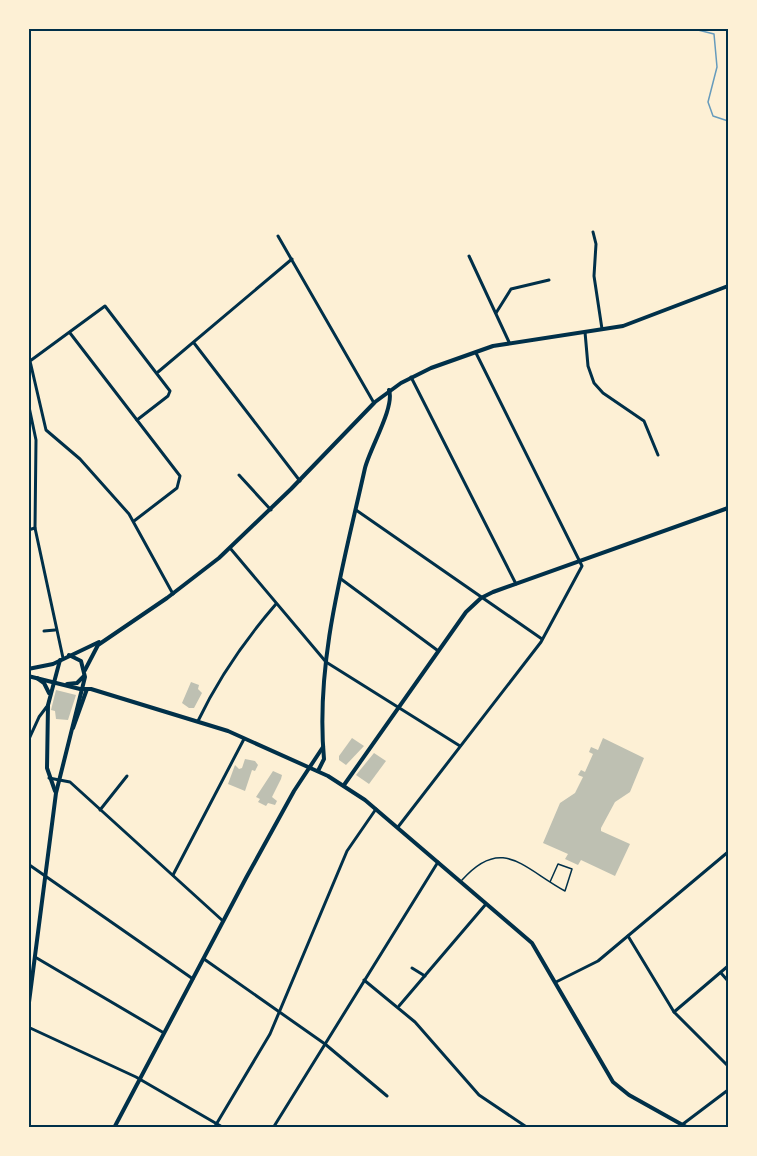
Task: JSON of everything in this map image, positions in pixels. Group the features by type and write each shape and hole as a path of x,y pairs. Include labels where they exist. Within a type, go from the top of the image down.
{"main road":[{"path":"28,669 42,668 105,639 173,594 230,548 271,510 374,403 389,390 411,377 509,342 585,332 634,322 729,286"},
{"path":"318,771 324,759 326,662 340,579 369,454 391,403 389,390"},
{"path":"344,785 437,650 466,612 481,598 729,508"},
{"path":"56,670 57,678 65,684 77,683 85,672 93,650 105,639"},
{"path":"29,1009 56,793 71,731 85,688 85,672 78,658 69,656"},
{"path":"56,793 49,777 48,705 52,680 61,659"},
{"path":"28,675 85,688 198,721 244,738 310,767 344,785 398,827 532,943 613,1082 629,1095 688,1128"},
{"path":"36,678 45,685 49,695"},
{"path":"114,1128 294,791 323,747"}],"street":[{"path":"592,232 596,244 594,276 602,329"},
{"path":"278,236 374,403"},
{"path":"469,256 509,342"},
{"path":"158,373 292,259"},
{"path":"496,314 511,289 549,280"},
{"path":"137,420 170,393 158,373 105,306 30,362 46,430 80,459 134,521 173,594"},
{"path":"585,332 588,366 594,383 603,393 644,421 658,455"},
{"path":"70,333 177,471 180,480 175,490 134,521"},
{"path":"194,343 300,481"},
{"path":"398,827 542,639 582,566 476,352"},
{"path":"411,377 516,584"},
{"path":"28,402 36,441 35,528 61,659"},
{"path":"239,475 271,510"},
{"path":"356,510 542,639"},
{"path":"28,530 35,528"},
{"path":"230,548 326,662 460,746"},
{"path":"340,579 437,650"},
{"path":"198,721 219,679 245,640 276,604"},
{"path":"44,631 55,630"},
{"path":"28,741 39,717 48,705"},
{"path":"173,875 244,738"},
{"path":"100,810 127,776"},
{"path":"49,777 70,782 223,921"},
{"path":"214,1128 250,1070 280,1013 348,851 376,809"},
{"path":"556,982 593,964 729,852"},
{"path":"273,1128 438,862"},
{"path":"28,864 193,979"},
{"path":"398,1007 487,903"},
{"path":"628,936 674,1012 729,1066"},
{"path":"35,957 164,1033"},
{"path":"203,958 325,1044 387,1096"},
{"path":"674,1012 729,966"},
{"path":"412,968 425,976"},
{"path":"721,973 729,981"},
{"path":"364,980 398,1007 431,1039 479,1095 528,1128"},
{"path":"28,1027 140,1079 224,1128"},
{"path":"683,1124 729,1090"}],"lane":[{"path":"461,881 480,863 498,856 522,864 550,882 565,891 572,869 558,864 550,882"}],"building":[{"path":"191,682 199,685 198,689 202,693 194,708 189,708 182,703"},
{"path":"56,690 76,695 68,720 56,719 55,711 51,710"},
{"path":"352,738 364,746 346,765 339,760 339,756"},
{"path":"603,738 644,758 630,792 615,802 601,828 601,831 630,844 615,876 581,860 578,865 565,859 568,854 543,843 560,803 575,793 583,777 578,775 581,770 585,772 593,754 589,752 591,747 598,750"},
{"path":"374,753 386,761 369,784 356,775"},
{"path":"245,759 255,761 258,765 255,771 252,770 245,791 228,784 235,765 239,769 242,768"},
{"path":"273,771 282,775 272,797 277,801 275,805 268,803 266,806 258,802 260,799 256,797"}],"waterway":[{"path":"690,28 714,34 717,67 708,102 713,116 728,121"}]}
